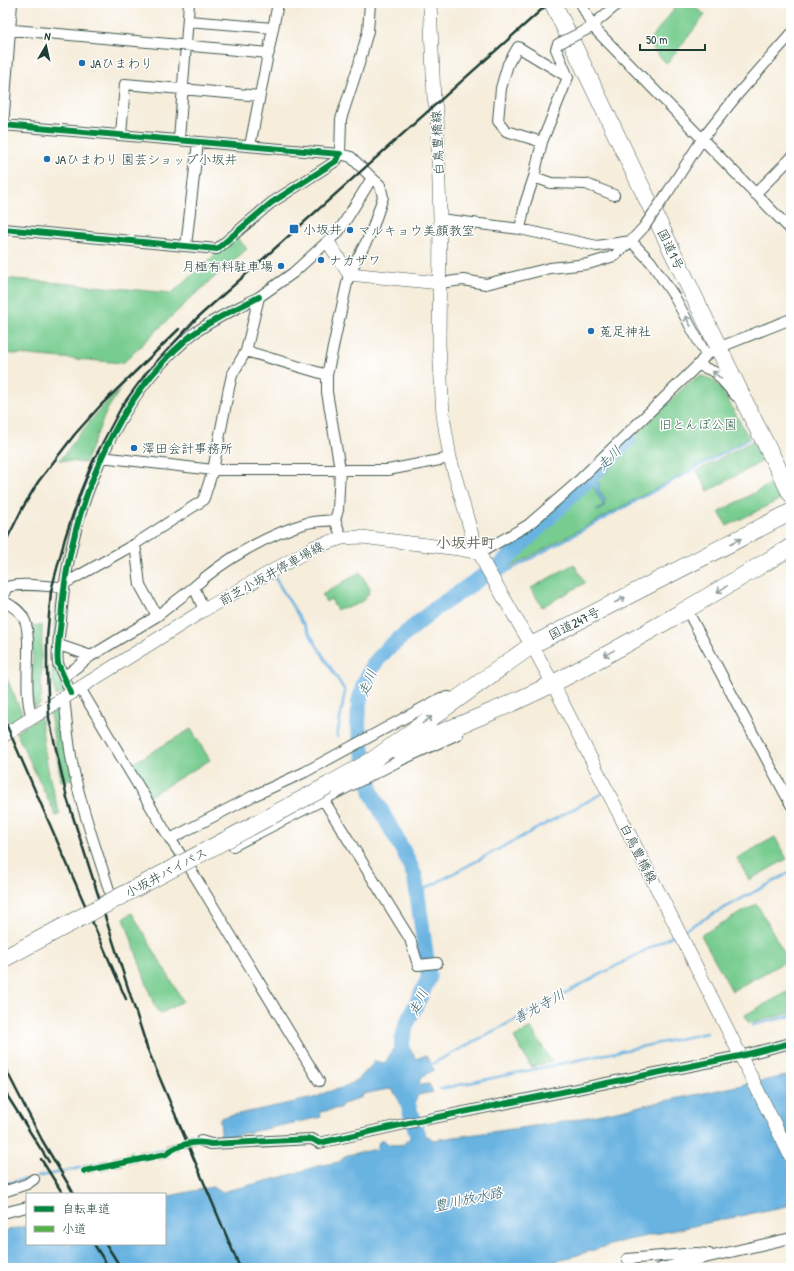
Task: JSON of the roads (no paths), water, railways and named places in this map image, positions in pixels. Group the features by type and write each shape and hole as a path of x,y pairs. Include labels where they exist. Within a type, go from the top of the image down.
{"highway":[{"name":"国道1号","path":"553,3 717,349 791,494"},
{"name":"国道1号","path":"563,3 685,254 717,349 791,470"},
{"name":"国道247号","path":"326,792 373,760 532,645 791,512"},
{"name":"国道247号","path":"373,760 484,715 553,684 687,610 791,547"},
{"name":"小坂井バイパス","path":"3,960 326,792"}],"main road":[{"name":"白鳥豊橋線","path":"430,3 440,219 440,283"},
{"path":"328,242 349,274 440,283 439,345 443,415 450,458 472,535 480,553"},
{"name":"前芝小坂井停車場線","path":"3,736 204,610 314,547 342,538 362,537 382,538 480,553"},
{"name":"白鳥豊橋線","path":"480,553 492,580 532,645 553,684 791,1157"}],"street":[{"path":"12,3 7,29 3,126 340,154 351,157 380,185 384,197 371,233 349,274 327,375 327,392 340,469 338,510 335,520 342,538"},
{"path":"180,140 189,3"},
{"path":"250,146 278,3"},
{"path":"3,229 217,249 271,203 336,161 340,154 341,119 368,31 370,3"},
{"path":"581,3 590,28 703,138 791,230"},
{"path":"520,229 525,204 534,177 542,142 568,77 556,49 558,44 590,28 619,3"},
{"path":"188,21 273,28"},
{"path":"7,29 269,52"},
{"path":"440,283 463,280 486,284 550,268 588,264 614,256 644,227 703,138 738,94 791,34"},
{"path":"542,142 506,131 498,121 501,88 508,64 518,47 568,77"},
{"path":"121,135 125,84 260,96"},
{"path":"186,246 198,142"},
{"path":"755,194 791,158"},
{"path":"534,177 551,183 586,184 614,195"},
{"path":"320,1081 190,868 72,693 58,663 59,645 64,585 88,491 112,435 127,410 146,382 174,351 196,332 222,316 259,297 293,273 328,242 339,231 372,178"},
{"path":"440,219 520,229 597,246 631,241"},
{"path":"631,241 651,262 674,296 717,349"},
{"path":"3,596 7,587 13,585 64,585 135,544 202,501 213,470 228,388 232,375 246,351 259,297"},
{"path":"480,553 528,525 572,486 698,365 717,349 791,319"},
{"path":"246,351 327,375"},
{"path":"698,365 715,372 750,414"},
{"path":"102,457 213,470 388,470 450,458"},
{"path":"65,676 91,656 157,616 224,562 280,532 309,523 335,520"},
{"path":"135,544 140,585 157,616"},
{"path":"194,587 204,610"},
{"path":"3,601 13,606 26,623 28,648 28,701 32,718"},
{"path":"687,610 791,805"},
{"path":"59,645 91,656"},
{"path":"72,693 69,745 73,768 80,796 109,890"},
{"path":"170,839 253,796 305,772 441,698 449,697 456,700"},
{"path":"190,868 326,792 399,761 475,726 484,715"},
{"path":"326,792 410,940 418,965 437,963"},
{"path":"201,1142 212,1144 312,1139 319,1143 409,1123 742,1059 791,1043"},
{"path":"3,1192 27,1184 34,1179"},
{"path":"3,1213 26,1208"},
{"path":"661,1268 791,1238"},
{"path":"627,1259 696,1253 715,1256"}],"water":[{"path":"597,482 600,484 598,488 605,500 604,507 597,511 596,510 602,507 603,504 592,484"},
{"path":"400,1038 404,1039 416,1059 426,1055 434,1070 422,1076 419,1082 420,1085 429,1084 433,1092 418,1095 412,1109 405,1111 393,1090 388,1089 363,1094 362,1097 342,1104 340,1108 320,1112 321,1117 223,1138 220,1135 220,1118 318,1097 323,1093 341,1088 351,1083 364,1073 375,1061 385,1063"},
{"name":"豊川放水路","path":"791,1075 791,1205 623,1241 535,1268 3,1268 3,1231 26,1226 26,1245 166,1245 166,1197 212,1187 222,1192 283,1177 318,1166 339,1162 347,1155 377,1149 379,1142 384,1140 388,1144 405,1144 406,1141 409,1140 410,1135 419,1133 423,1137 428,1136 433,1140 563,1122"}],"waterway":[{"name":"走川","path":"402,1059 402,1042 406,1025 429,978 415,877 407,858 372,794 358,726 359,703 364,683 374,664 386,650 436,608 482,577 502,567 501,565 629,439"},
{"path":"496,575 501,575 749,439"},
{"path":"275,578 345,691 337,737"},
{"path":"417,893 603,793"},
{"name":"善光寺川","path":"682,931 791,872"},
{"name":"善光寺川","path":"430,1065 676,934"},
{"path":"752,1025 791,1016"},
{"path":"440,1089 707,1033"},
{"name":"善光寺川","path":"404,1088 423,1154"},
{"path":"212,1139 222,1137 222,1134"},
{"path":"37,1177 164,1150"},
{"path":"3,1184 28,1179"}],"tunnel":[{"path":"84,1171 166,1154 173,1148 201,1141"}],"railway":[{"path":"147,1047 67,798 49,718 47,639 51,591 65,538 80,493 93,461 122,406 147,372 196,319 549,3"},
{"path":"3,547 22,509 38,482 75,434 101,405 179,329"},
{"path":"3,717 126,999"},
{"path":"145,1043 240,1268"},
{"path":"3,1064 42,1140 73,1193"},
{"path":"3,1089 49,1162"},
{"path":"41,1159 62,1193"},
{"path":"95,1245 109,1268"},
{"path":"107,1245 121,1268"}],"place":[{"name":"JAひまわり","path":"82,63"},
{"name":"JAひまわり 園芸ショップ小坂井","path":"47,159"},
{"name":"小坂井","path":"294,229"},
{"name":"マルキョウ美顔教室","path":"350,230"},
{"name":"ナカザワ","path":"321,260"},
{"name":"月極有料駐車場","path":"281,266"},
{"name":"菟足神社","path":"591,331"},
{"name":"澤田会計事務所","path":"134,448"}],"district":[{"name":"小坂井町","path":"466,543"}],"park label":[{"name":"旧とんぼ公園","path":"698,424"}]}
